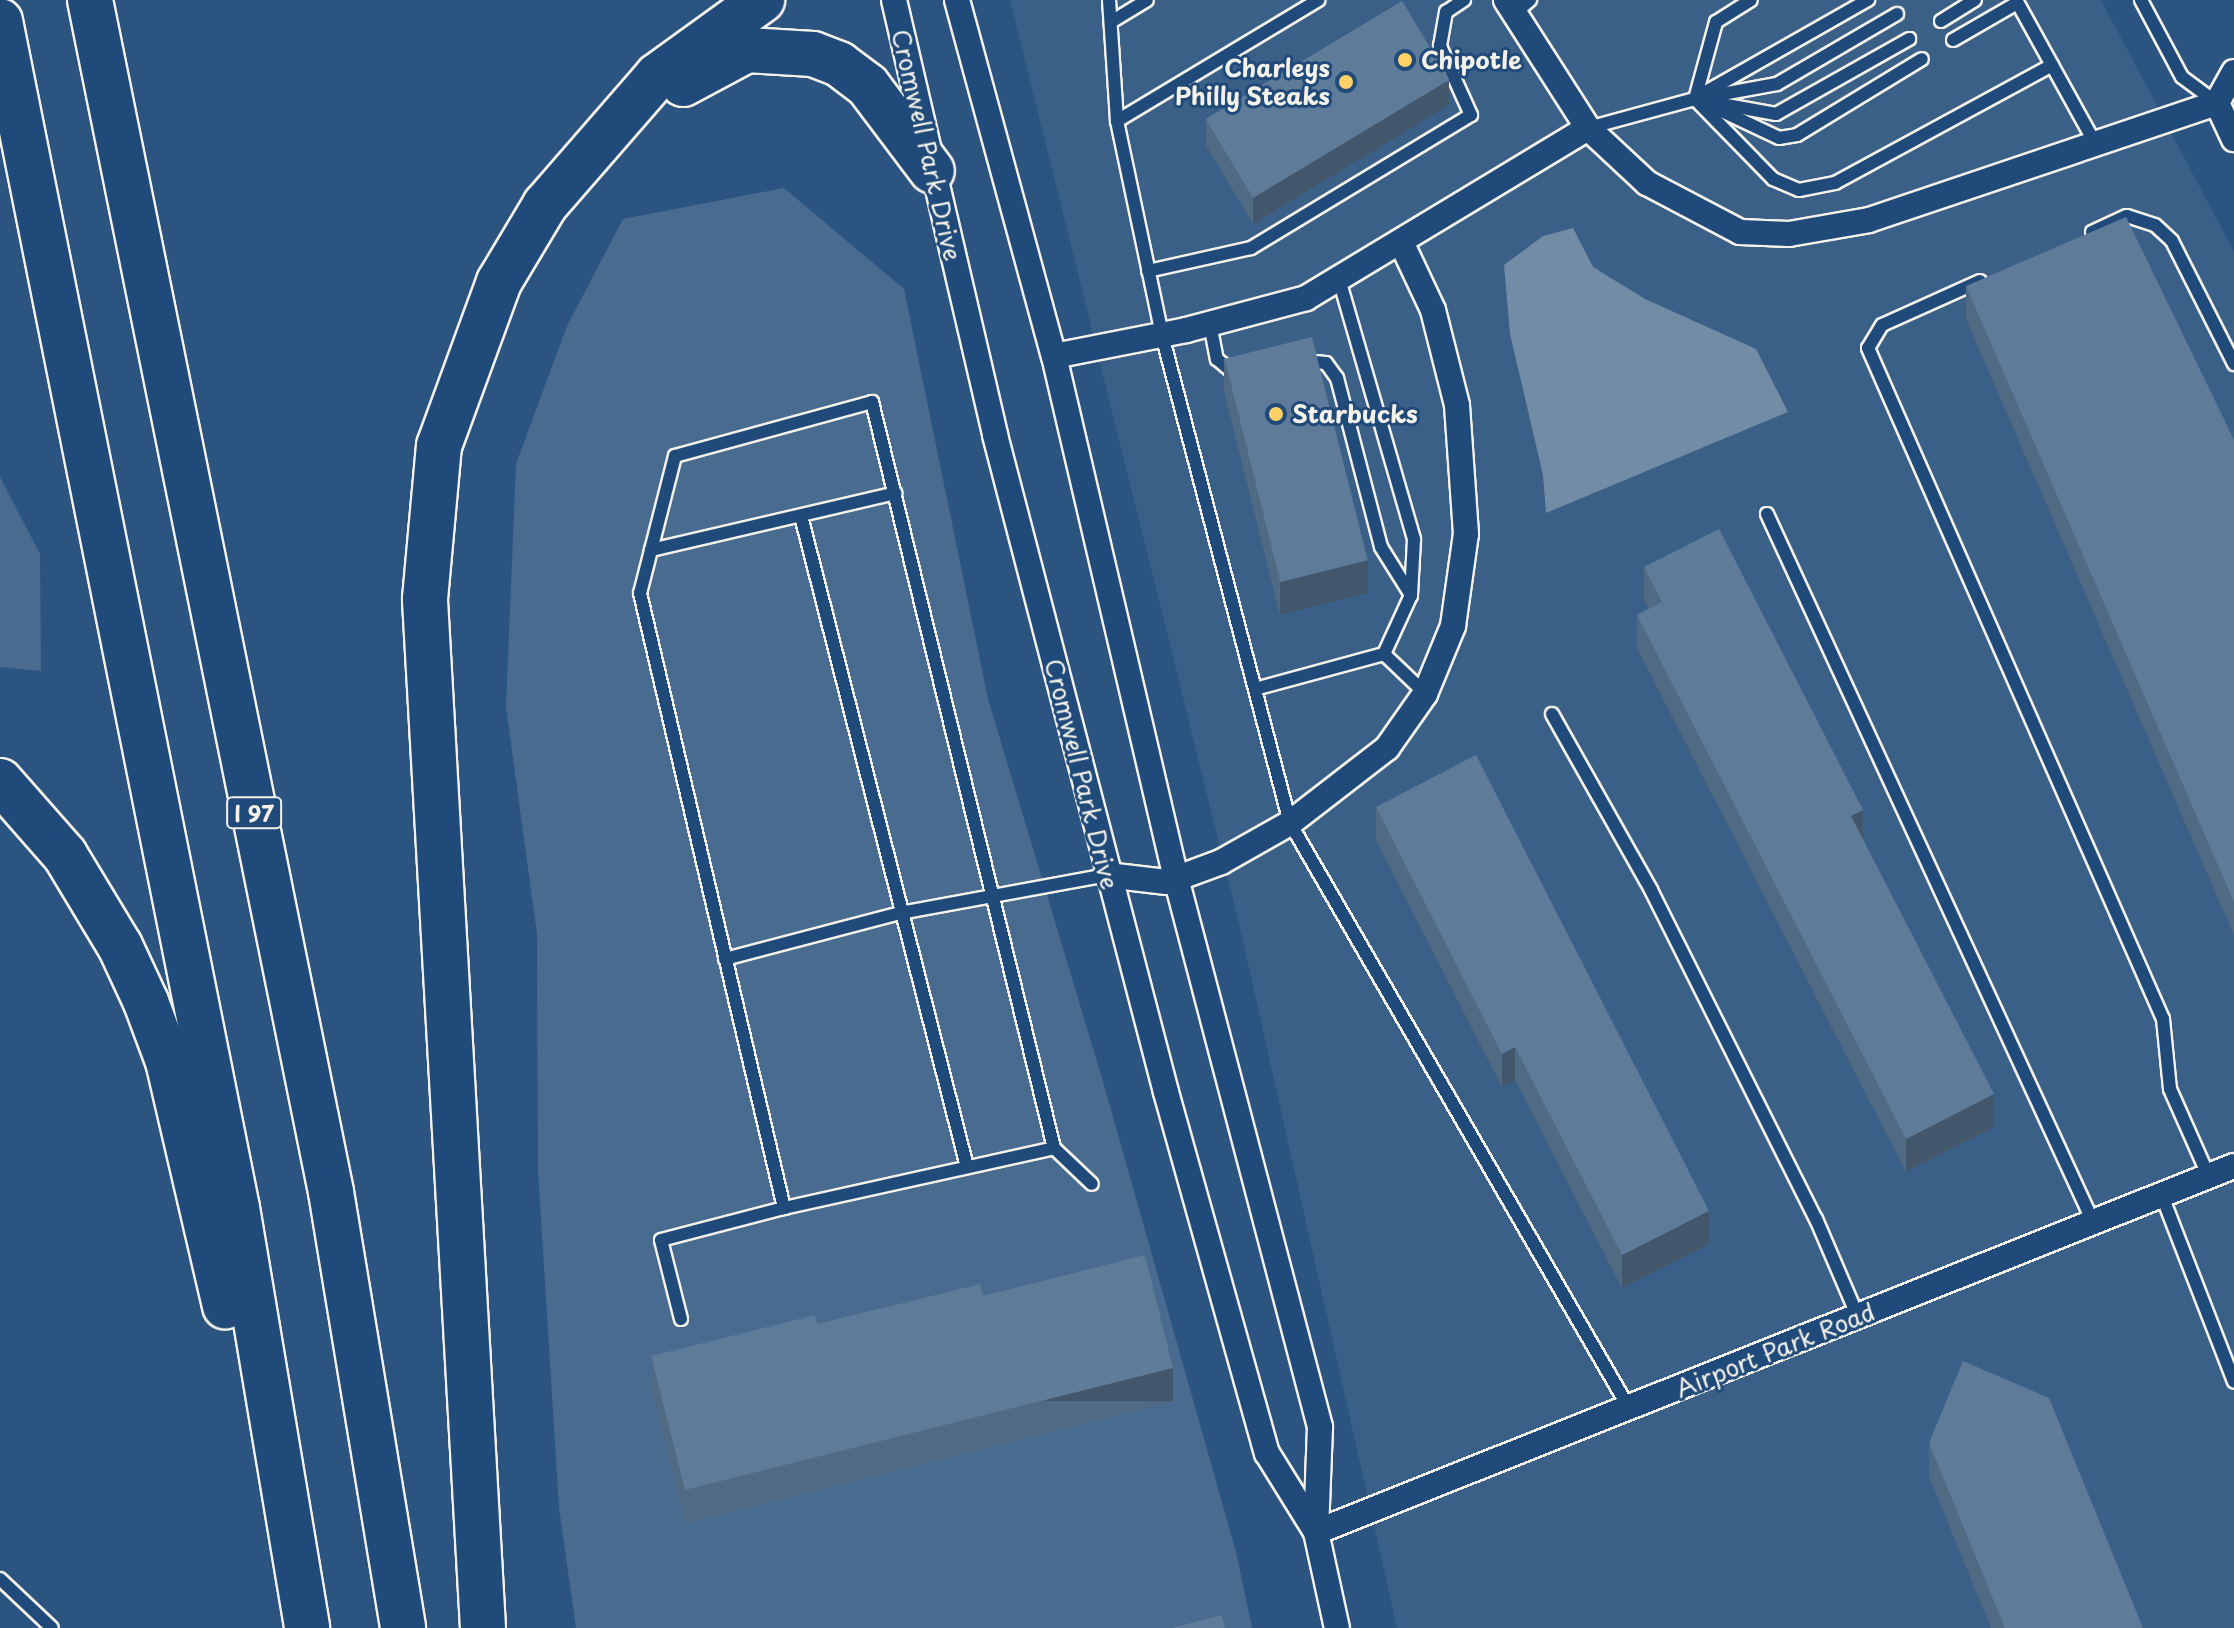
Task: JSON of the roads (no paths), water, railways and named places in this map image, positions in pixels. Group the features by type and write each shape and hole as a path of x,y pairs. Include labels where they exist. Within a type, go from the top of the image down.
{"highway":[{"name":"I 97","path":"90,0 331,1192 403,1628"},
{"path":"483,1628 425,599 439,446 493,297 545,205 597,139 657,76 762,0"},
{"path":"0,21 237,1208 307,1628"},
{"path":"597,139 713,64 747,50 781,49 839,64 868,86 932,171"},
{"path":"0,781 65,855 95,901 146,1002 168,1061 300,1628"}],"street":[{"name":"Cromwell Park Drive","path":"894,0 932,171 1107,875 1267,1453 1316,1532"},
{"name":"Cromwell Park Drive","path":"957,0 1054,356 1176,878 1320,1427 1316,1532 1337,1628"},
{"path":"1517,4 1588,128 1647,183 1696,212 1740,232 1789,234 1869,220 2217,103 2234,72"},
{"path":"2217,103 2234,139"},
{"path":"1054,356 1210,324 1306,298 1402,244 1588,128"},
{"path":"1107,875 1167,882 1221,862 1290,823 1387,748 1425,694 1453,626 1466,534 1457,405 1433,310 1402,244"},
{"name":"Airport Park Road","path":"1316,1532 2234,1166"}],"lane":[{"path":"1109,0 1117,121 1162,335 1290,823 1629,1408"},
{"path":"1111,22 1147,0"},
{"path":"1117,121 1318,0"},
{"path":"1148,271 1251,248 1471,115 1440,46 1446,12 1464,0"},
{"path":"1695,99 1716,22 1751,0"},
{"path":"1695,99 1868,0"},
{"path":"1941,21 1975,0"},
{"path":"2141,0 2182,77 2217,103"},
{"path":"1953,40 2016,2 2095,143"},
{"path":"1588,128 1695,99 1777,84 1897,14"},
{"path":"1695,99 1776,114 1909,39"},
{"path":"1695,99 1779,138 1797,135 1922,59"},
{"path":"1695,99 1773,179 1799,190 1835,183 2052,65"},
{"path":"2084,235 2127,216 2155,225 2172,241 2234,364"},
{"path":"1997,274 1882,325 1868,348 2163,1019 2170,1089 2209,1177"},
{"path":"1339,280 1414,539 1411,595 1384,654"},
{"path":"1210,324 1217,359 1228,373 1245,375"},
{"path":"1284,366 1310,359 1326,363 1337,378 1381,547 1411,595"},
{"path":"784,1208 640,593 675,456 872,402 1054,1148 1092,1184"},
{"path":"651,550 895,493"},
{"path":"1767,514 2094,1224"},
{"path":"801,516 967,1167"},
{"path":"1384,654 1425,694"},
{"path":"1255,689 1384,654"},
{"path":"1552,714 1658,904 1816,1219 1858,1317"},
{"path":"725,959 900,913 1107,875"},
{"path":"681,1319 661,1240 784,1208 1054,1148"},
{"path":"2162,1196 2232,1373"},
{"path":"0,1579 52,1628"}],"place":[{"name":"Chipotle","path":"1405,60"},
{"name":"Charleys Philly Steaks","path":"1346,82"},
{"name":"Starbucks","path":"1276,414"}]}
